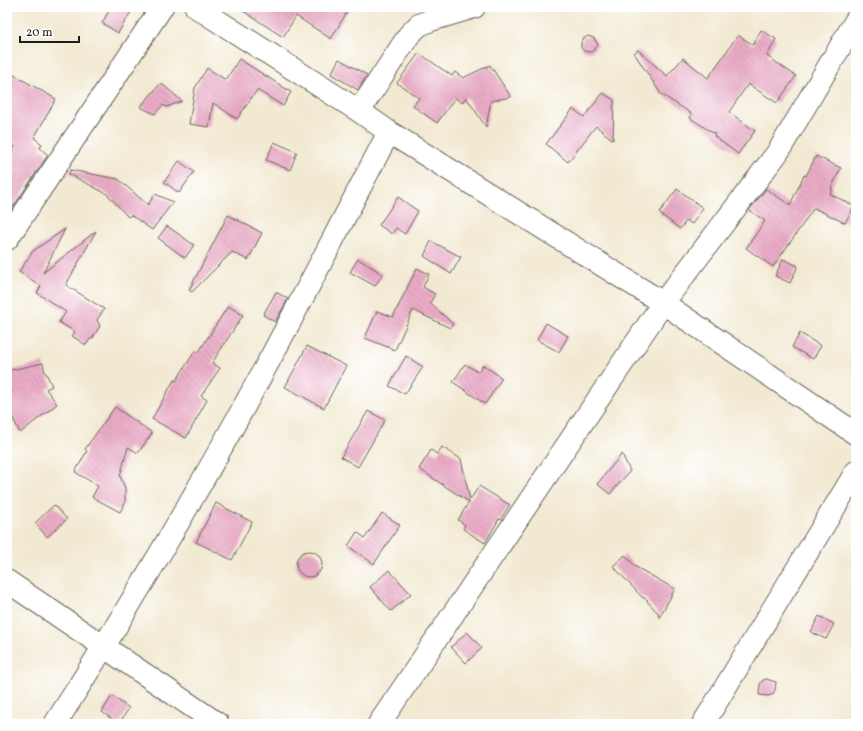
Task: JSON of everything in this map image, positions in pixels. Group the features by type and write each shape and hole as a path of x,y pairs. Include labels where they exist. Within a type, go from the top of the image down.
{"street":[{"path":"7,239 162,7"},
{"path":"196,7 359,111 389,132 663,303 856,434"},
{"path":"359,111 409,35 419,25 474,7"},
{"path":"379,724 663,303 778,152 849,46 856,20"},
{"path":"55,724 104,647 220,450 279,342 389,132"},
{"path":"703,724 856,472"},
{"path":"7,581 218,724"}],"building":[{"path":"111,7 134,7 118,33 102,23"},
{"path":"237,7 350,7 331,39 296,16 283,37"},
{"path":"761,30 776,39 767,56 796,76 777,103 748,84 729,112 755,131 738,154 714,136 715,134 690,118 692,114 661,94 634,53 638,50 667,76 683,58 708,78 738,35 753,45"},
{"path":"588,36 594,38 598,45 593,51 589,52 584,51 581,48 583,39"},
{"path":"419,53 452,76 455,72 463,78 490,65 511,97 491,101 486,127 466,97 462,103 455,98 437,123 413,106 419,98 397,83"},
{"path":"239,59 291,92 283,106 257,90 237,119 213,103 209,127 189,124 195,88 207,68 226,80"},
{"path":"339,59 367,75 358,90 331,74"},
{"path":"7,71 56,99 34,138 42,144 40,148 48,155 7,216 7,159 15,147 7,141"},
{"path":"161,83 182,101 167,107 163,105 155,114 140,107"},
{"path":"603,93 614,100 613,140 596,126 568,162 546,144 573,109 584,117"},
{"path":"274,142 297,152 290,170 266,160"},
{"path":"816,156 841,168 831,188 833,189 830,194 854,206 845,223 814,208 773,267 746,248 765,221 749,210 766,189 790,205 804,175 806,176"},
{"path":"179,161 194,172 179,193 164,182"},
{"path":"70,170 118,179 148,205 155,194 173,202 152,230 131,215 128,217 107,194 69,174"},
{"path":"677,189 703,208 692,224 687,220 680,229 659,213"},
{"path":"398,197 418,211 405,234 396,228 392,234 379,225"},
{"path":"228,215 262,233 248,260 232,252 192,292 189,290"},
{"path":"167,226 194,245 185,258 158,238"},
{"path":"65,229 43,273 96,231 66,285 104,309 97,320 100,326 92,339 90,339 86,345 72,336 75,332 59,322 66,312 37,293 41,286 19,272 33,251"},
{"path":"431,241 461,257 451,274 424,256"},
{"path":"358,259 383,274 375,286 350,272"},
{"path":"783,259 798,266 790,283 775,276"},
{"path":"417,268 429,274 423,287 435,294 430,303 453,324 450,328 413,310 395,350 365,338 377,311 393,317"},
{"path":"276,292 288,299 275,322 263,315"},
{"path":"228,306 243,315 212,363 220,368 201,396 207,400 186,438 152,419 174,380 176,381 195,351 198,353"},
{"path":"546,323 568,336 559,352 537,340"},
{"path":"800,333 821,346 813,359 792,347"},
{"path":"307,346 346,366 324,408 285,387"},
{"path":"406,356 423,367 405,394 389,386"},
{"path":"43,363 45,373 52,386 46,389 57,404 20,433 7,406 7,395 12,393 7,382 7,371"},
{"path":"465,364 478,372 483,365 502,378 485,404 453,382"},
{"path":"115,407 152,433 138,453 128,447 120,476 125,488 125,503 120,512 92,497 98,486 75,472 87,451 85,449"},
{"path":"368,411 385,420 358,467 341,457"},
{"path":"442,447 461,459 470,500 479,486 510,505 500,520 499,519 485,543 463,529 465,525 458,520 469,502 419,469 431,450 437,454"},
{"path":"622,454 630,471 610,494 597,484"},
{"path":"216,503 252,522 232,560 196,542"},
{"path":"54,505 67,519 47,537 35,523"},
{"path":"382,513 400,525 374,564 348,546 357,532 365,538"},
{"path":"309,551 318,555 322,564 318,573 309,577 300,573 296,564 300,555"},
{"path":"625,555 636,567 675,589 659,618 658,613 647,601 648,600 642,597 613,566"},
{"path":"389,570 411,594 391,611 370,587"},
{"path":"819,616 834,624 826,639 811,632"},
{"path":"467,632 482,648 466,663 451,647"},
{"path":"766,679 776,682 775,690 773,694 769,696 759,695 760,684"},
{"path":"112,696 129,708 119,724 102,712"}]}
